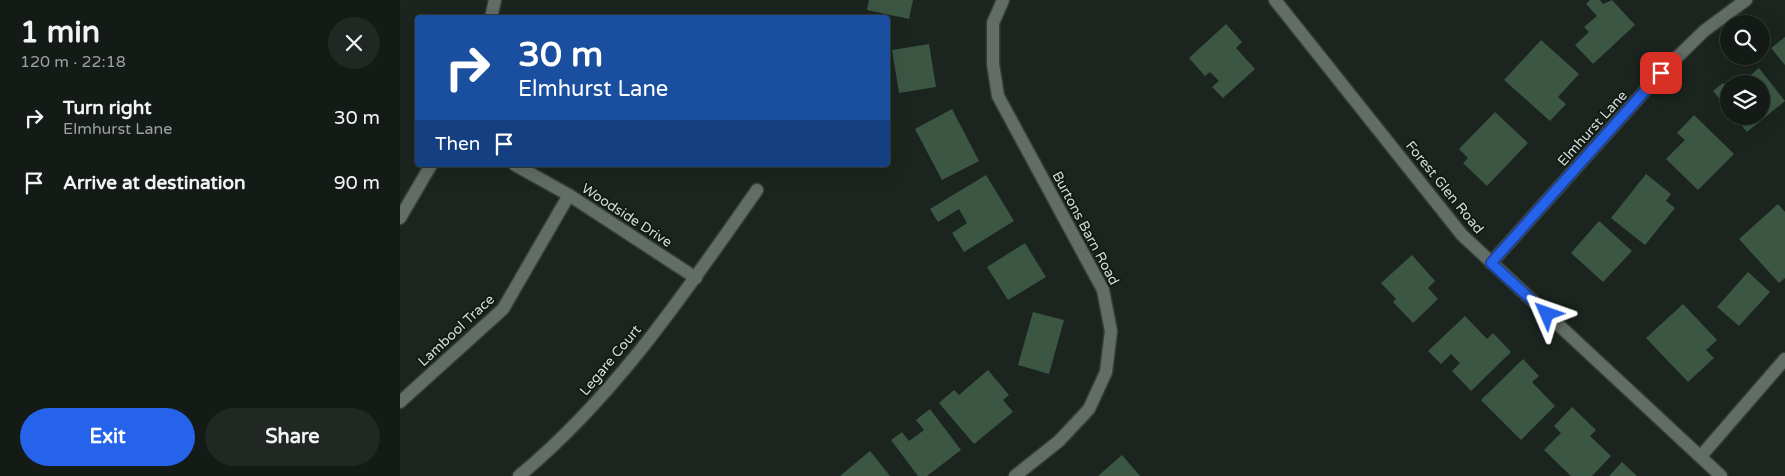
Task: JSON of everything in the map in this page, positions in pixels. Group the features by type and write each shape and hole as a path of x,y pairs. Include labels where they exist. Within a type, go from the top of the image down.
{"street":[{"path":"492,15 495,0"},
{"name":"Burtons Barn Road","path":"1003,0 993,23 993,64 998,96 1103,290 1111,331 1106,372 1088,409 1059,441 1015,476"},
{"name":"Forest Glen Road","path":"1275,0 1462,235 1721,476"},
{"name":"Elmhurst Lane","path":"1491,263 1661,73 1704,31 1746,0"},
{"path":"400,218 430,167"},
{"name":"Woodside Drive","path":"519,167 569,195 696,278"},
{"name":"Legare Court","path":"519,476 605,393 696,278 757,190"},
{"name":"Lambool Trace","path":"400,402 503,309 569,195"},
{"path":"1701,456 1785,359"}],"building":[{"path":"869,0 913,0 909,19 867,10"},
{"path":"1590,0 1600,0 1603,4 1612,0 1635,25 1593,64 1575,45 1589,32 1584,27 1597,16 1586,4"},
{"path":"1226,24 1242,42 1236,48 1255,69 1223,98 1212,87 1219,81 1210,72 1205,76 1189,58"},
{"path":"1785,37 1785,65 1771,48"},
{"path":"1541,40 1579,74 1558,97 1566,104 1550,121 1504,80"},
{"path":"929,44 936,87 899,93 892,50"},
{"path":"1759,68 1765,75 1751,75"},
{"path":"1770,82 1785,101 1770,113"},
{"path":"1720,85 1720,99 1713,91"},
{"path":"952,109 979,161 942,180 915,129"},
{"path":"1495,112 1528,143 1487,186 1463,163 1468,158 1459,149"},
{"path":"1694,115 1734,154 1698,190 1666,159 1685,140 1677,133"},
{"path":"1741,125 1756,125 1747,132"},
{"path":"1646,174 1671,194 1666,201 1675,208 1645,245 1611,218"},
{"path":"986,175 1014,221 964,252 952,233 967,223 959,209 938,222 930,209"},
{"path":"1778,204 1785,212 1785,278 1779,283 1739,239"},
{"path":"1599,221 1632,251 1603,282 1571,253"},
{"path":"1025,243 1046,277 1008,300 987,267"},
{"path":"1412,255 1435,281 1428,288 1438,299 1413,323 1393,302 1396,299 1381,283"},
{"path":"1748,272 1770,292 1739,326 1717,307"},
{"path":"1683,304 1717,340 1706,350 1714,358 1688,382 1646,338"},
{"path":"1033,312 1064,320 1049,374 1018,365"},
{"path":"1465,316 1487,339 1493,333 1511,352 1471,391 1452,371 1460,363 1451,354 1441,364 1428,351"},
{"path":"1523,359 1539,376 1532,382 1555,406 1521,440 1481,400"},
{"path":"988,370 1009,395 1003,400 1013,412 974,444 939,403 954,390 959,395"},
{"path":"1572,407 1596,430 1590,436 1611,456 1592,476 1571,476 1544,450 1561,433 1554,426"},
{"path":"930,409 961,450 927,476 918,476 891,440 902,432 909,441 924,430 916,420"},
{"path":"870,451 890,476 840,476"},
{"path":"1122,455 1140,476 1098,476"},
{"path":"1622,462 1637,476 1609,476"}],"route":[{"path":"1547,314 1491,263 1661,73"}]}
